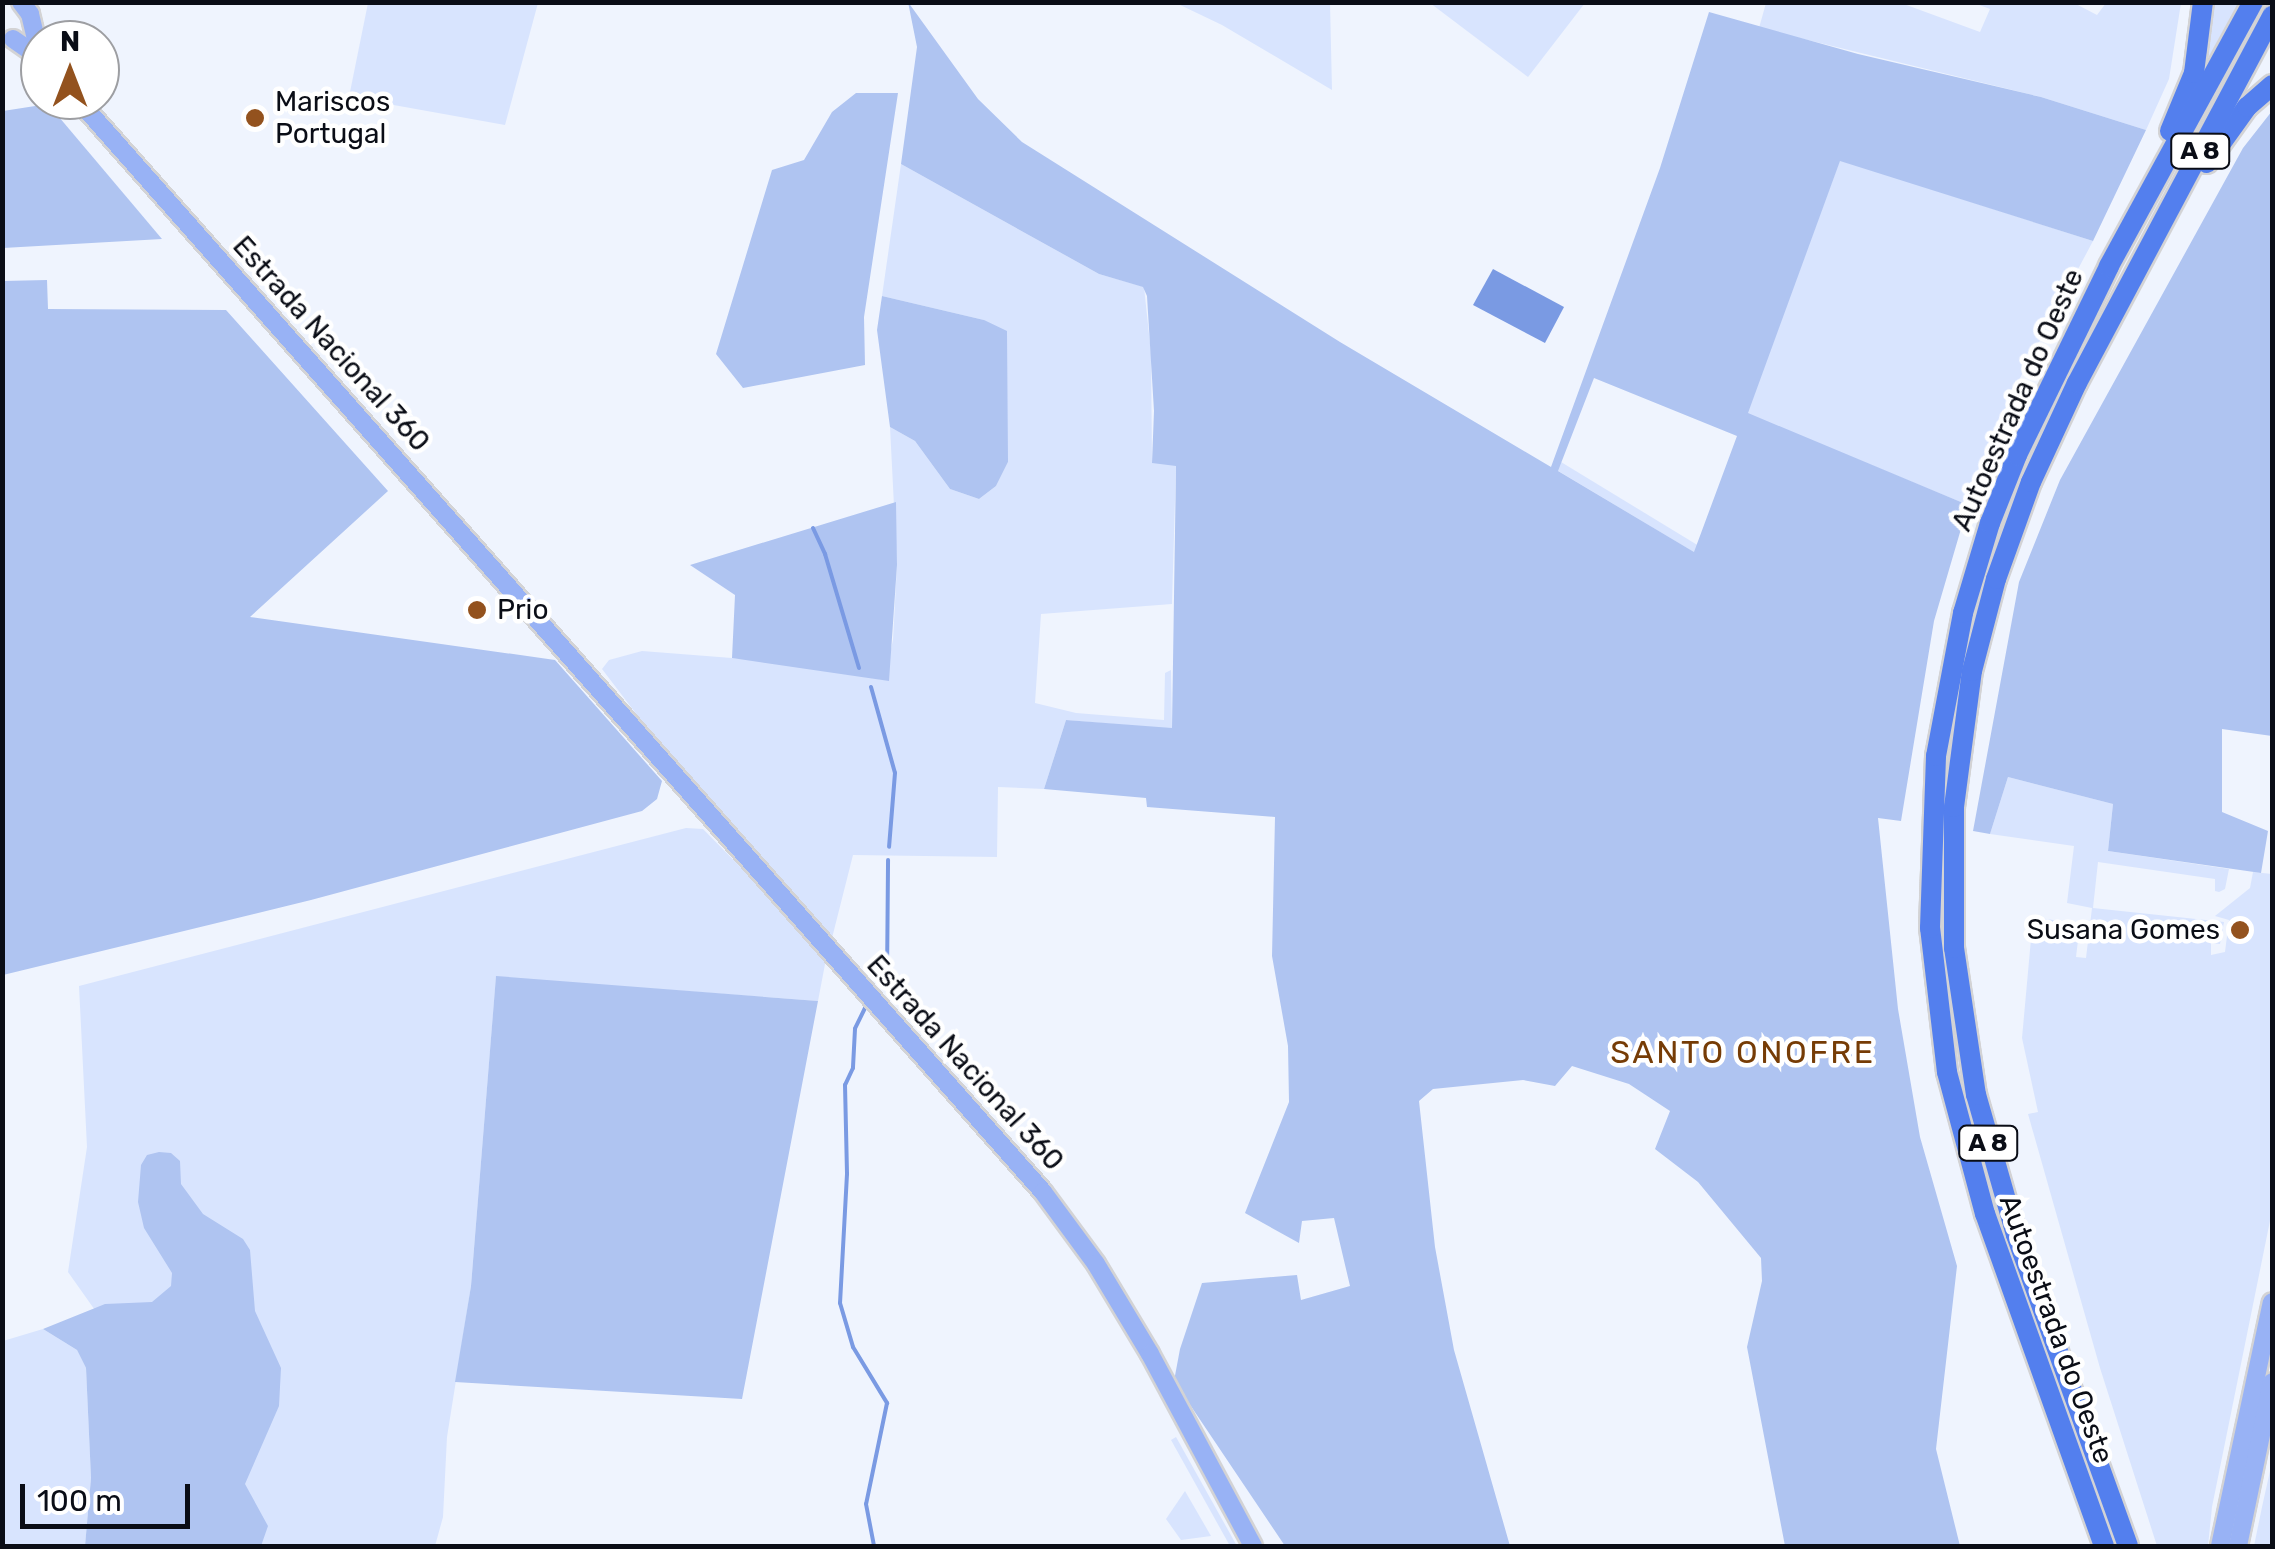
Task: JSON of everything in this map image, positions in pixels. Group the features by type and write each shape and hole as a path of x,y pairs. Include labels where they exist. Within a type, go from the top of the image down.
{"highway":[{"path":"2124,238 2194,73 2203,2"},
{"name":"Autoestrada do Oeste","path":"2104,1546 1985,1214 1948,1072 1930,928 1931,804 1952,660 1990,523 2048,388 2124,238 2253,2"},
{"name":"Autoestrada do Oeste","path":"2128,1546 1988,1142 1959,1002 1952,886 1954,806 1964,719 1996,578 2050,436 2272,16"},
{"path":"2128,286 2152,260 2232,125 2272,85"},
{"path":"2056,1412 2060,1450 2091,1546"}],"main road":[{"name":"Estrada Nacional 360","path":"96,120 1058,1210 1150,1354 1253,1546"},
{"path":"2220,1546 2272,1302"},
{"path":"2238,1546 2272,1382"}],"shaded area":[{"path":"908,2 978,99 1022,142 1340,342 1551,467 1660,168 1709,12 1858,54 2041,97 2146,130 2093,241 1840,161 1748,413 1968,505 1934,621 1901,821 1878,818 1898,1009 1920,1137 1957,1266 1936,1449 1960,1546 1785,1546 1747,1347 1762,1281 1761,1258 1698,1182 1655,1149 1670,1111 1629,1084 1572,1066 1555,1086 1523,1080 1433,1089 1419,1101 1435,1247 1454,1350 1510,1546 1285,1546 1174,1381 1180,1349 1202,1283 1297,1275 1301,1300 1350,1286 1334,1218 1302,1221 1299,1243 1245,1213 1289,1102 1288,1046 1272,956 1275,817 1147,807 1146,798 1044,789 1066,720 1172,728 1176,466 1152,463 1154,411 1147,296 1143,287 1099,274 901,164 917,47","holes":["1594,378 1737,436 1694,552 1558,471"]},
{"path":"368,3 538,3 505,125 349,97"},
{"path":"1176,3 1330,3 1332,90 1222,25"},
{"path":"1430,3 1585,3 1528,77"},
{"path":"1766,3 1901,3 1980,32 1990,9 1974,3 2074,3 2097,15 2106,3 2181,3 2169,79 2146,130 2041,97 1759,28"},
{"path":"2210,3 2240,3 2200,76"},
{"path":"856,93 898,93 864,317 865,365 743,388 716,354 772,170 804,160 832,112"},
{"path":"20,108 20,120 62,120 162,239 3,248 3,111"},
{"path":"2272,111 2272,736 2222,729 2222,812 2268,831 2261,873 2108,851 2113,804 2008,777 1990,834 1973,831 2019,582 2060,480 2243,148"},
{"path":"1840,160 2093,241 2012,393 1968,505 1747,414"},
{"path":"901,164 1099,274 1144,287 1151,353 1152,462 1176,465 1172,604 1041,614 1035,703 1076,713 1164,720 1165,673 1171,670 1172,729 1066,720 1044,789 998,787 997,857 853,855 831,942 705,804 602,669 609,660 642,651 772,661 884,680 893,640 897,565 890,427 915,441 950,489 979,499 996,486 1008,462 984,320 882,296"},
{"path":"47,280 48,309 226,310 388,491 250,617 555,660 662,781 657,799 642,811 311,900 3,975 3,281"},
{"path":"882,296 984,320 1007,331 1008,462 996,486 979,499 950,489 915,441 890,427 877,330"},
{"path":"1561,462 1699,546 1697,554 1555,469"},
{"path":"896,502 897,565 889,681 732,658 735,595 690,565"},
{"path":"2008,777 2113,804 2108,851 2229,869 2225,889 2219,892 2215,891 2215,879 2098,862 2093,908 2224,922 2220,944 2211,943 2211,955 2225,952 2229,920 2215,916 2250,888 2253,872 2272,874 2272,1211 2212,1507 2208,1546 2157,1546 2100,1368 2028,1114 2038,1112 2022,1038 2033,917 2080,924 2076,957 2086,958 2092,908 2067,903 2074,846 1990,834"},
{"path":"686,828 703,829 819,947 826,959 818,1001 496,977 471,1286 447,1437 443,1517 435,1546 193,1546 150,1388 68,1272 87,1147 79,986"},
{"path":"496,976 818,1001 742,1399 455,1382 471,1286"},
{"path":"171,1153 180,1161 181,1184 203,1214 243,1239 250,1250 255,1311 281,1368 279,1406 245,1484 268,1526 261,1546 85,1546 91,1478 86,1368 77,1350 43,1329 105,1304 152,1302 171,1286 172,1273 144,1228 138,1202 141,1165 147,1155"},
{"path":"43,1329 77,1350 86,1368 91,1478 85,1546 3,1546 3,1341"},
{"path":"1176,1437 1237,1546 1230,1546 1171,1440"},
{"path":"2272,1462 2272,1546 2254,1546 2262,1507"},
{"path":"1185,1491 1211,1536 1181,1540 1166,1519"}],"water":[{"path":"1493,269 1564,307 1545,343 1473,305"}],"waterway":[{"path":"813,528 825,554 859,668"},
{"path":"871,687 895,773 889,847"},
{"path":"887,980 888,860"},
{"path":"866,1006 855,1029 853,1068 845,1085 847,1174 840,1303 853,1347 887,1403 866,1504 874,1546"}],"place":[{"name":"Mariscos Portugal","path":"255,118"},
{"name":"Prio","path":"477,610"},
{"name":"Susana Gomes","path":"2240,930"}],"district":[{"name":"SANTO ONOFRE","path":"1743,1052"}]}
